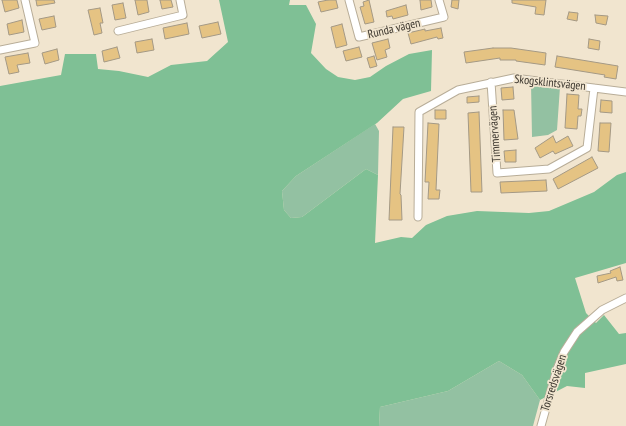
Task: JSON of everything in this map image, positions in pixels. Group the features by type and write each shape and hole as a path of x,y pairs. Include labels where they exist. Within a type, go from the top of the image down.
{"street":[{"path":"0,50 35,43 25,0"},
{"path":"118,31 183,15 180,0"},
{"name":"Runda vägen","path":"349,0 358,37 444,17 439,0"},
{"name":"Skogsklintsvägen","path":"418,217 418,112 458,90 514,78 626,92"},
{"name":"Timmervägen","path":"491,82 497,173 549,169 587,148 594,88"},
{"name":"Torsredsvägen","path":"541,426 557,369 564,352 577,332 602,310 626,298"}],"green space":[{"path":"219,0 290,0 289,5 306,5 316,24 311,53 326,69 338,77 355,80 370,77 386,66 409,54 432,50 431,91 403,99 377,123 296,176 282,191 284,210 291,218 302,217 366,169 378,175 375,243 401,237 412,238 426,225 447,216 477,211 529,213 549,211 594,192 617,175 626,172 626,263 575,278 586,313 596,323 604,315 619,334 626,333 626,364 585,373 585,388 567,386 540,400 522,375 499,361 448,391 380,407 379,426 0,426 0,86 61,75 65,54 96,54 98,69 119,71 148,77 171,65 207,61 228,42"},
{"path":"531,83 560,87 557,130 548,135 532,137"},
{"path":"375,124 379,131 378,175 366,169 302,217 291,218 284,210 282,191 296,176"},
{"path":"499,361 522,375 540,400 533,426 379,426 380,407 448,391"}],"building":[{"path":"2,0 17,0 19,8 5,12"},
{"path":"36,0 54,0 55,3 37,6"},
{"path":"135,0 147,0 149,12 138,15"},
{"path":"160,0 171,0 173,7 162,9"},
{"path":"336,0 338,8 321,12 318,2"},
{"path":"369,0 374,22 365,24 360,7 364,6 363,2"},
{"path":"420,0 431,0 432,7 421,10"},
{"path":"452,0 459,0 458,9 451,7"},
{"path":"512,0 546,0 544,15 535,14 536,7 512,3"},
{"path":"123,3 126,18 115,20 112,5"},
{"path":"406,5 408,15 393,19 392,16 387,17 386,11"},
{"path":"100,8 103,23 100,23 102,33 94,35 88,10"},
{"path":"569,12 578,13 577,21 567,19"},
{"path":"595,15 608,16 606,25 596,23"},
{"path":"54,16 56,27 42,30 39,19"},
{"path":"22,20 24,32 9,35 7,24"},
{"path":"218,22 221,34 202,38 199,26"},
{"path":"187,23 189,34 165,39 163,28"},
{"path":"342,24 347,45 336,48 331,27"},
{"path":"441,28 443,38 438,39 437,37 411,44 408,33 425,29 425,31"},
{"path":"152,39 154,50 137,53 135,42"},
{"path":"388,39 390,48 385,50 387,57 377,60 372,43"},
{"path":"589,39 600,41 599,50 588,48"},
{"path":"117,47 120,58 104,62 102,51"},
{"path":"359,47 362,57 346,61 343,51"},
{"path":"493,48 511,48 546,53 545,65 516,60 500,60 500,58 466,63 464,52"},
{"path":"57,49 59,60 45,64 42,53"},
{"path":"28,53 30,63 17,65 19,72 9,74 5,57"},
{"path":"374,56 377,66 370,68 367,58"},
{"path":"557,56 618,66 616,79 604,77 605,75 555,67"},
{"path":"513,87 514,99 502,100 501,88"},
{"path":"567,94 579,95 578,109 582,109 581,116 578,116 577,129 565,128"},
{"path":"479,96 479,102 467,103 467,97"},
{"path":"601,100 612,101 612,113 600,112"},
{"path":"435,110 446,110 446,119 435,119"},
{"path":"503,110 514,110 518,139 504,140"},
{"path":"479,112 482,192 471,192 468,113"},
{"path":"428,123 439,124 436,190 440,190 439,199 428,199 429,182 425,182"},
{"path":"600,123 611,123 609,152 598,151"},
{"path":"393,127 404,127 400,194 402,220 389,220"},
{"path":"553,136 556,143 568,136 573,146 555,154 553,151 540,158 535,148"},
{"path":"516,150 516,162 505,162 504,151"},
{"path":"592,157 598,168 558,189 553,179"},
{"path":"546,180 547,191 501,193 500,182"},
{"path":"620,267 623,280 617,281 616,277 598,283 597,276 611,273 610,271"}]}
